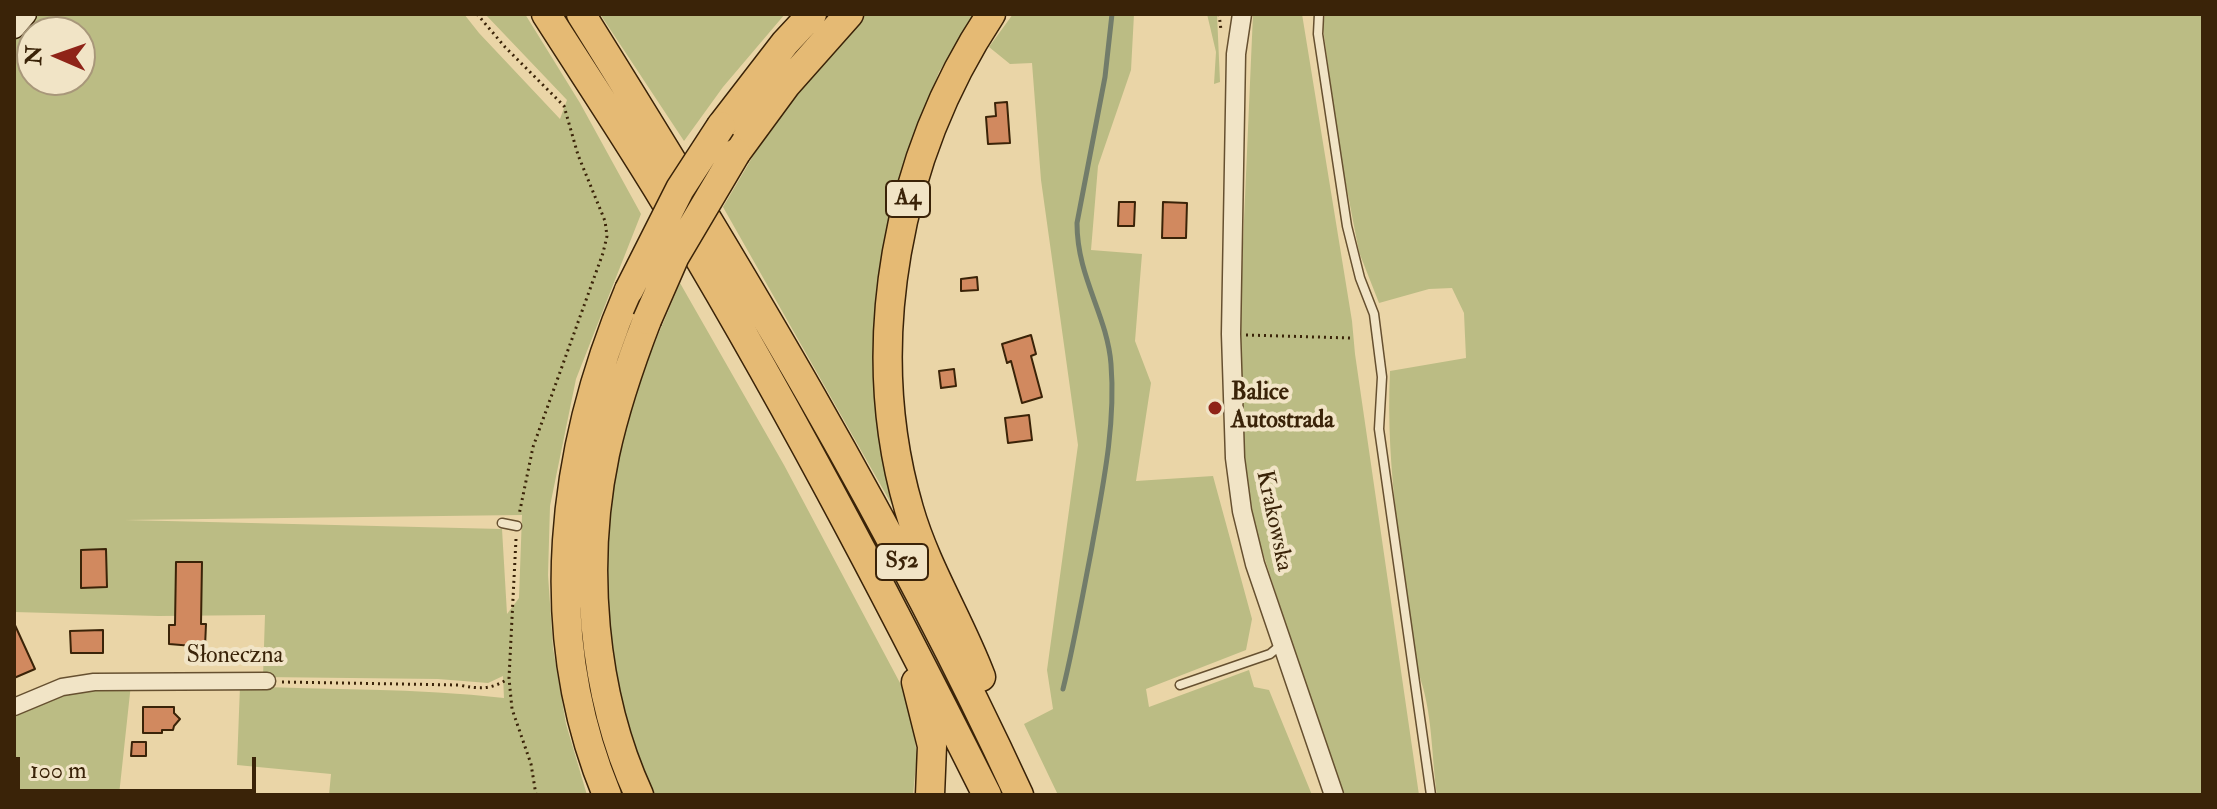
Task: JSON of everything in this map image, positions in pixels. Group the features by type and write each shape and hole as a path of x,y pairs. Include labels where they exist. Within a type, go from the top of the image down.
{"highway":[{"name":"S52","path":"546,14 656,187 729,310 899,619"},
{"name":"S52","path":"581,14 789,358 881,522 1013,783"},
{"path":"607,795 585,729 573,664 566,555 577,448 602,359 629,290 680,189 721,126 785,43 812,14"},
{"path":"639,795 622,755 605,687 597,629 595,557 599,488 607,445 623,387 647,320 675,256 736,153 786,85 849,14"},
{"name":"A4","path":"991,14 962,61 933,121 909,194 892,292 889,366 894,437 909,510 980,674 1013,783"},
{"path":"899,619 928,722 933,765 930,795"},
{"path":"899,619 987,795"}],"main road":[{"path":"14,27 25,14"}],"street":[{"name":"Krakowska","path":"1228,14 1236,54"},
{"name":"Krakowska","path":"1242,14 1236,54 1231,334 1235,458 1242,511 1255,564 1334,795"},
{"name":"Słoneczna","path":"14,707 62,687 94,682 267,681"}],"lane":[{"path":"1319,14 1318,34 1347,226 1360,278 1374,314 1378,338 1382,377 1379,429 1431,795"},
{"path":"502,523 517,526"},
{"path":"1180,685 1270,654 1283,643"}],"path":[{"path":"477,14 564,106 578,155 605,221 607,236 533,447 517,526 509,678 512,709 531,764 536,795"},
{"path":"1231,334 1351,338"},
{"name":"Słoneczna","path":"267,681 459,685 484,689 509,678"}],"green space":[{"path":"35,14 464,14 560,119 567,100 485,14 525,14 580,103 641,214 576,379 550,506 548,575 553,648 566,724 587,795 329,795 331,774 237,765 240,686 405,691 504,698 503,676 488,683 438,679 263,677 265,615 14,612 14,39 16,37 16,96 96,96 96,16 33,16","holes":["522,515 519,598 507,614 502,529 125,520"]},
{"path":"600,14 785,14 723,87 684,141"},
{"path":"861,14 975,14 939,72 910,149 892,505 723,207 779,112"},
{"path":"1013,14 1134,14 1131,70 1098,166 1091,250 1142,254 1135,341 1151,383 1136,481 1213,476 1252,619 1246,650 1146,689 1149,707 1249,670 1254,687 1269,690 1312,795 1058,795 1024,724 1053,709 1047,670 1078,445 1041,180 1032,63 1010,64 989,47"},
{"path":"1207,14 1217,14 1220,82 1214,84 1216,52"},
{"path":"1253,14 1302,14 1352,321 1419,795 1341,795 1250,513 1240,432 1238,358"},
{"path":"1325,14 2203,14 2203,795 1437,795 1429,717 1418,672 1397,522 1390,446 1390,371 1466,358 1464,313 1452,288 1429,289 1379,303 1359,252 1340,153 1323,28"},
{"path":"680,283 784,465 908,698 917,754 913,795 649,795 632,757 605,615 603,535 630,401"},
{"path":"131,684 119,795 14,795 14,711 75,689"}],"building":[{"path":"1007,102 1010,143 988,144 986,117 996,116 995,103"},
{"path":"1119,202 1135,202 1134,226 1118,226"},
{"path":"1163,202 1187,203 1186,238 1162,238"},
{"path":"977,277 978,290 961,291 961,279"},
{"path":"1031,335 1036,354 1031,356 1042,397 1022,403 1011,361 1007,363 1002,344"},
{"path":"954,369 956,386 941,388 939,371"},
{"path":"1029,415 1032,440 1008,443 1005,418"},
{"path":"106,549 107,587 81,588 81,550"},
{"path":"176,562 202,562 201,624 206,624 205,647 169,644 169,625 175,625"},
{"path":"14,623 35,669 14,678"},
{"path":"103,630 103,653 71,653 70,631"},
{"path":"143,707 174,707 174,713 180,719 173,730 143,733"},
{"path":"132,742 146,742 146,756 131,756"}],"waterway":[{"path":"1063,689 1099,505 1112,411 1108,346 1082,261 1077,223 1105,77 1112,14"}],"place":[{"name":"Balice Autostrada","path":"1215,408"}]}
